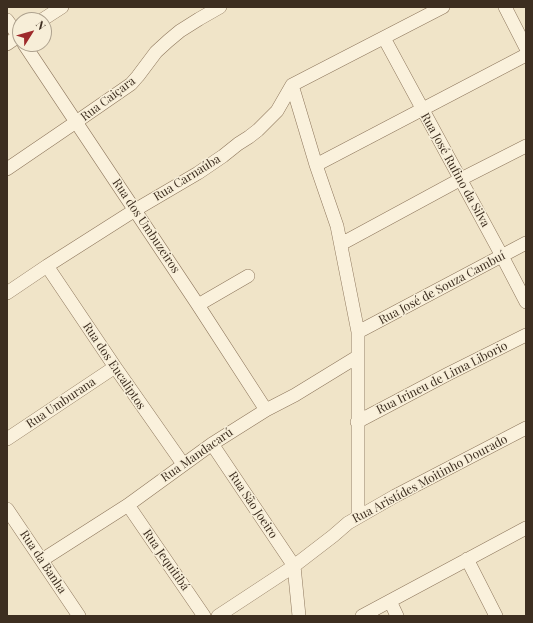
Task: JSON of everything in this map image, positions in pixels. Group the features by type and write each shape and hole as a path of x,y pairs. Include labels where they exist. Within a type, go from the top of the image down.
{"street":[{"path":"52,14 62,7"},
{"name":"Rua Caiçara","path":"7,168 130,84 156,52 180,31 199,18 220,7"},
{"path":"358,517 358,332 337,226 316,165 292,85 443,7"},
{"path":"505,7 526,48"},
{"name":"Rua José Rufino da Silva","path":"384,38 526,302"},
{"name":"Rua dos Umbuzeiros","path":"30,52 266,410"},
{"path":"316,165 526,55"},
{"name":"Rua Carnaúba","path":"7,293 135,210 198,173 223,156 253,134 277,111 292,85"},
{"path":"341,244 461,179 526,146"},
{"name":"Rua José de Souza Cambuí","path":"358,332 526,243"},
{"name":"Rua dos Eucaliptos","path":"47,266 183,464"},
{"path":"198,305 248,276"},
{"name":"Rua Irineu de Lima Liborio","path":"357,422 526,335"},
{"name":"Rua Mandacarú","path":"42,560 128,505 212,444 266,410 295,395 357,357"},
{"name":"Rua Umburana","path":"7,439 115,367"},
{"name":"Rua Aristídes Moitinho Dourado","path":"218,616 294,566 348,523 395,496 526,428"},
{"name":"Rua São Joeiro","path":"212,444 294,566"},
{"name":"Rua Jequitibá","path":"128,505 204,616"},
{"name":"Rua da Banha","path":"7,509 79,616"},
{"path":"362,616 526,528"},
{"path":"467,560 496,616"},
{"path":"294,566 299,616"},
{"path":"390,601 397,616"}]}
